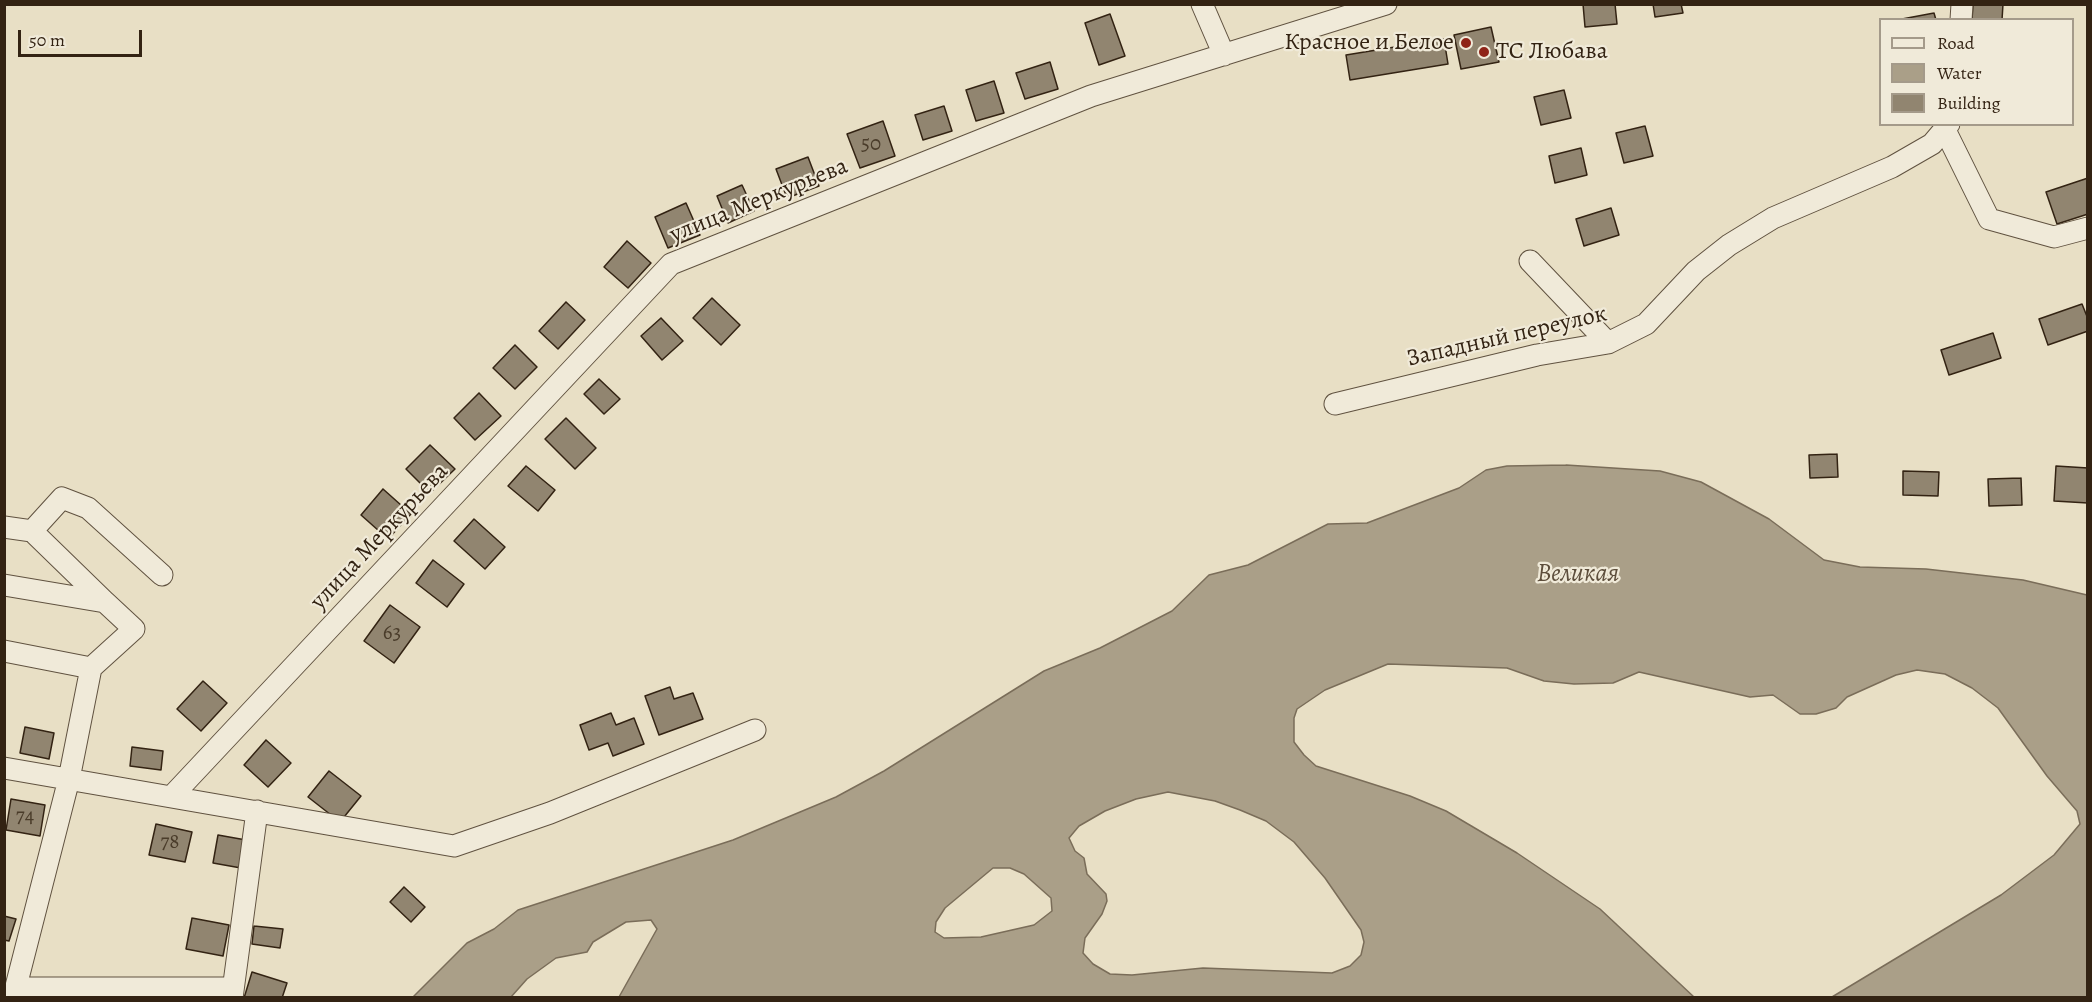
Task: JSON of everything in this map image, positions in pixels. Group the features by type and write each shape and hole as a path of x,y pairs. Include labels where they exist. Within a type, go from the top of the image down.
{"street":[{"path":"1203,4 1224,55"},
{"name":"улица Меркурьева","path":"172,796 671,264 1090,96 1386,4"},
{"path":"1947,127 1989,219 2054,237 2088,228"},
{"name":"Западный переулок","path":"1335,404 1537,355 1608,343 1646,324 1696,271 1729,245 1773,218 1892,167 1932,144 1947,127"},
{"path":"1530,261 1608,343"},
{"path":"32,531 62,498 88,508 162,575"},
{"path":"4,526 32,531 134,629 91,668 69,779 13,983 233,993 257,812"},
{"path":"4,585 105,602"},
{"path":"4,651 91,668"},
{"path":"4,768 454,846 550,813 755,730"}],"water":[{"name":"Великая","path":"1566,465 1660,471 1701,482 1769,519 1824,560 1860,567 1926,569 2023,580 2087,595 2087,997 1832,997 2001,895 2054,855 2080,824 2077,811 2047,776 1998,708 1972,688 1945,674 1917,670 1896,675 1847,697 1836,708 1816,714 1800,714 1773,695 1750,697 1639,672 1613,683 1574,684 1544,681 1507,668 1388,664 1325,690 1297,709 1294,718 1294,742 1304,755 1316,766 1410,796 1446,811 1517,853 1600,909 1694,997 619,997 657,929 651,920 626,922 593,942 587,952 556,958 527,979 511,997 413,997 467,943 494,929 518,910 733,840 836,797 884,771 1044,671 1100,648 1172,611 1209,575 1248,565 1328,524 1367,523 1459,488 1486,470 1507,466","holes":["1168,792 1215,801 1240,810 1266,821 1294,842 1325,878 1361,930 1364,942 1361,955 1350,966 1332,973 1203,968 1132,975 1110,974 1093,964 1083,953 1085,938 1102,914 1107,901 1106,894 1087,874 1084,858 1075,851 1069,838 1079,826 1105,811 1136,799","993,868 1010,868 1024,874 1051,898 1052,911 1034,925 981,937 944,938 935,932 936,922 945,908"]}],"building":[{"path":"1583,4 1615,4 1617,24 1585,27"},
{"path":"1653,4 1681,4 1683,13 1655,17"},
{"path":"1973,4 2003,4 2002,18 1972,18"},
{"path":"1934,13 1935,18 1907,18"},
{"path":"1110,14 1125,56 1099,65 1085,23"},
{"path":"1491,27 1499,62 1461,69 1454,35"},
{"path":"1444,39 1448,64 1350,80 1346,55"},
{"path":"1050,62 1058,89 1025,99 1016,73"},
{"path":"994,81 1004,113 976,121 966,90"},
{"path":"1564,90 1571,118 1541,125 1534,97"},
{"path":"944,106 952,131 923,140 915,115"},
{"path":"883,121 895,156 860,168 847,134"},
{"path":"1645,126 1653,156 1624,163 1616,133"},
{"path":"1581,148 1587,175 1555,183 1549,156"},
{"path":"808,157 819,186 787,198 776,169"},
{"path":"2088,178 2088,214 2057,224 2046,192"},
{"path":"742,185 754,211 728,223 717,196"},
{"path":"686,203 700,235 668,248 655,217"},
{"path":"1611,208 1619,235 1584,246 1576,219"},
{"path":"627,241 651,263 628,288 604,267"},
{"path":"712,298 740,325 721,345 693,318"},
{"path":"566,302 585,320 558,349 539,331"},
{"path":"2082,304 2088,319 2088,331 2048,345 2039,319"},
{"path":"661,318 683,341 662,360 641,336"},
{"path":"1993,333 2001,358 1949,375 1941,350"},
{"path":"515,345 537,367 515,389 493,368"},
{"path":"599,379 620,399 604,414 584,394"},
{"path":"479,393 501,416 475,440 454,418"},
{"path":"566,418 596,448 575,469 545,439"},
{"path":"430,445 455,469 430,493 406,469"},
{"path":"1837,454 1838,477 1810,478 1809,455"},
{"path":"526,466 555,490 538,511 508,486"},
{"path":"2056,466 2088,468 2088,503 2054,501"},
{"path":"1903,471 1939,472 1938,496 1903,495"},
{"path":"2021,478 2022,505 1989,506 1988,479"},
{"path":"383,489 411,514 388,539 361,515"},
{"path":"474,519 505,547 485,569 454,541"},
{"path":"433,560 464,584 447,607 416,583"},
{"path":"390,605 420,627 394,663 364,641"},
{"path":"203,681 227,703 201,731 177,709"},
{"path":"670,687 674,699 693,693 703,719 659,735 645,696"},
{"path":"611,713 616,725 634,718 644,744 613,756 608,743 589,750 580,725"},
{"path":"25,727 54,733 49,759 20,753"},
{"path":"266,740 291,763 268,787 244,765"},
{"path":"132,747 163,751 161,770 130,766"},
{"path":"329,771 361,796 340,822 308,797"},
{"path":"11,799 45,805 40,836 6,830"},
{"path":"156,824 192,832 185,862 149,855"},
{"path":"218,835 246,840 241,868 213,863"},
{"path":"404,887 425,907 411,922 390,902"},
{"path":"4,916 16,919 9,941 4,940"},
{"path":"192,918 229,925 223,956 186,949"},
{"path":"254,926 283,929 280,948 252,944"},
{"path":"252,972 287,983 282,998 244,998"}],"place":[{"name":"Красное и Белое","path":"1466,43"},
{"name":"ТС Любава","path":"1484,52"}]}
